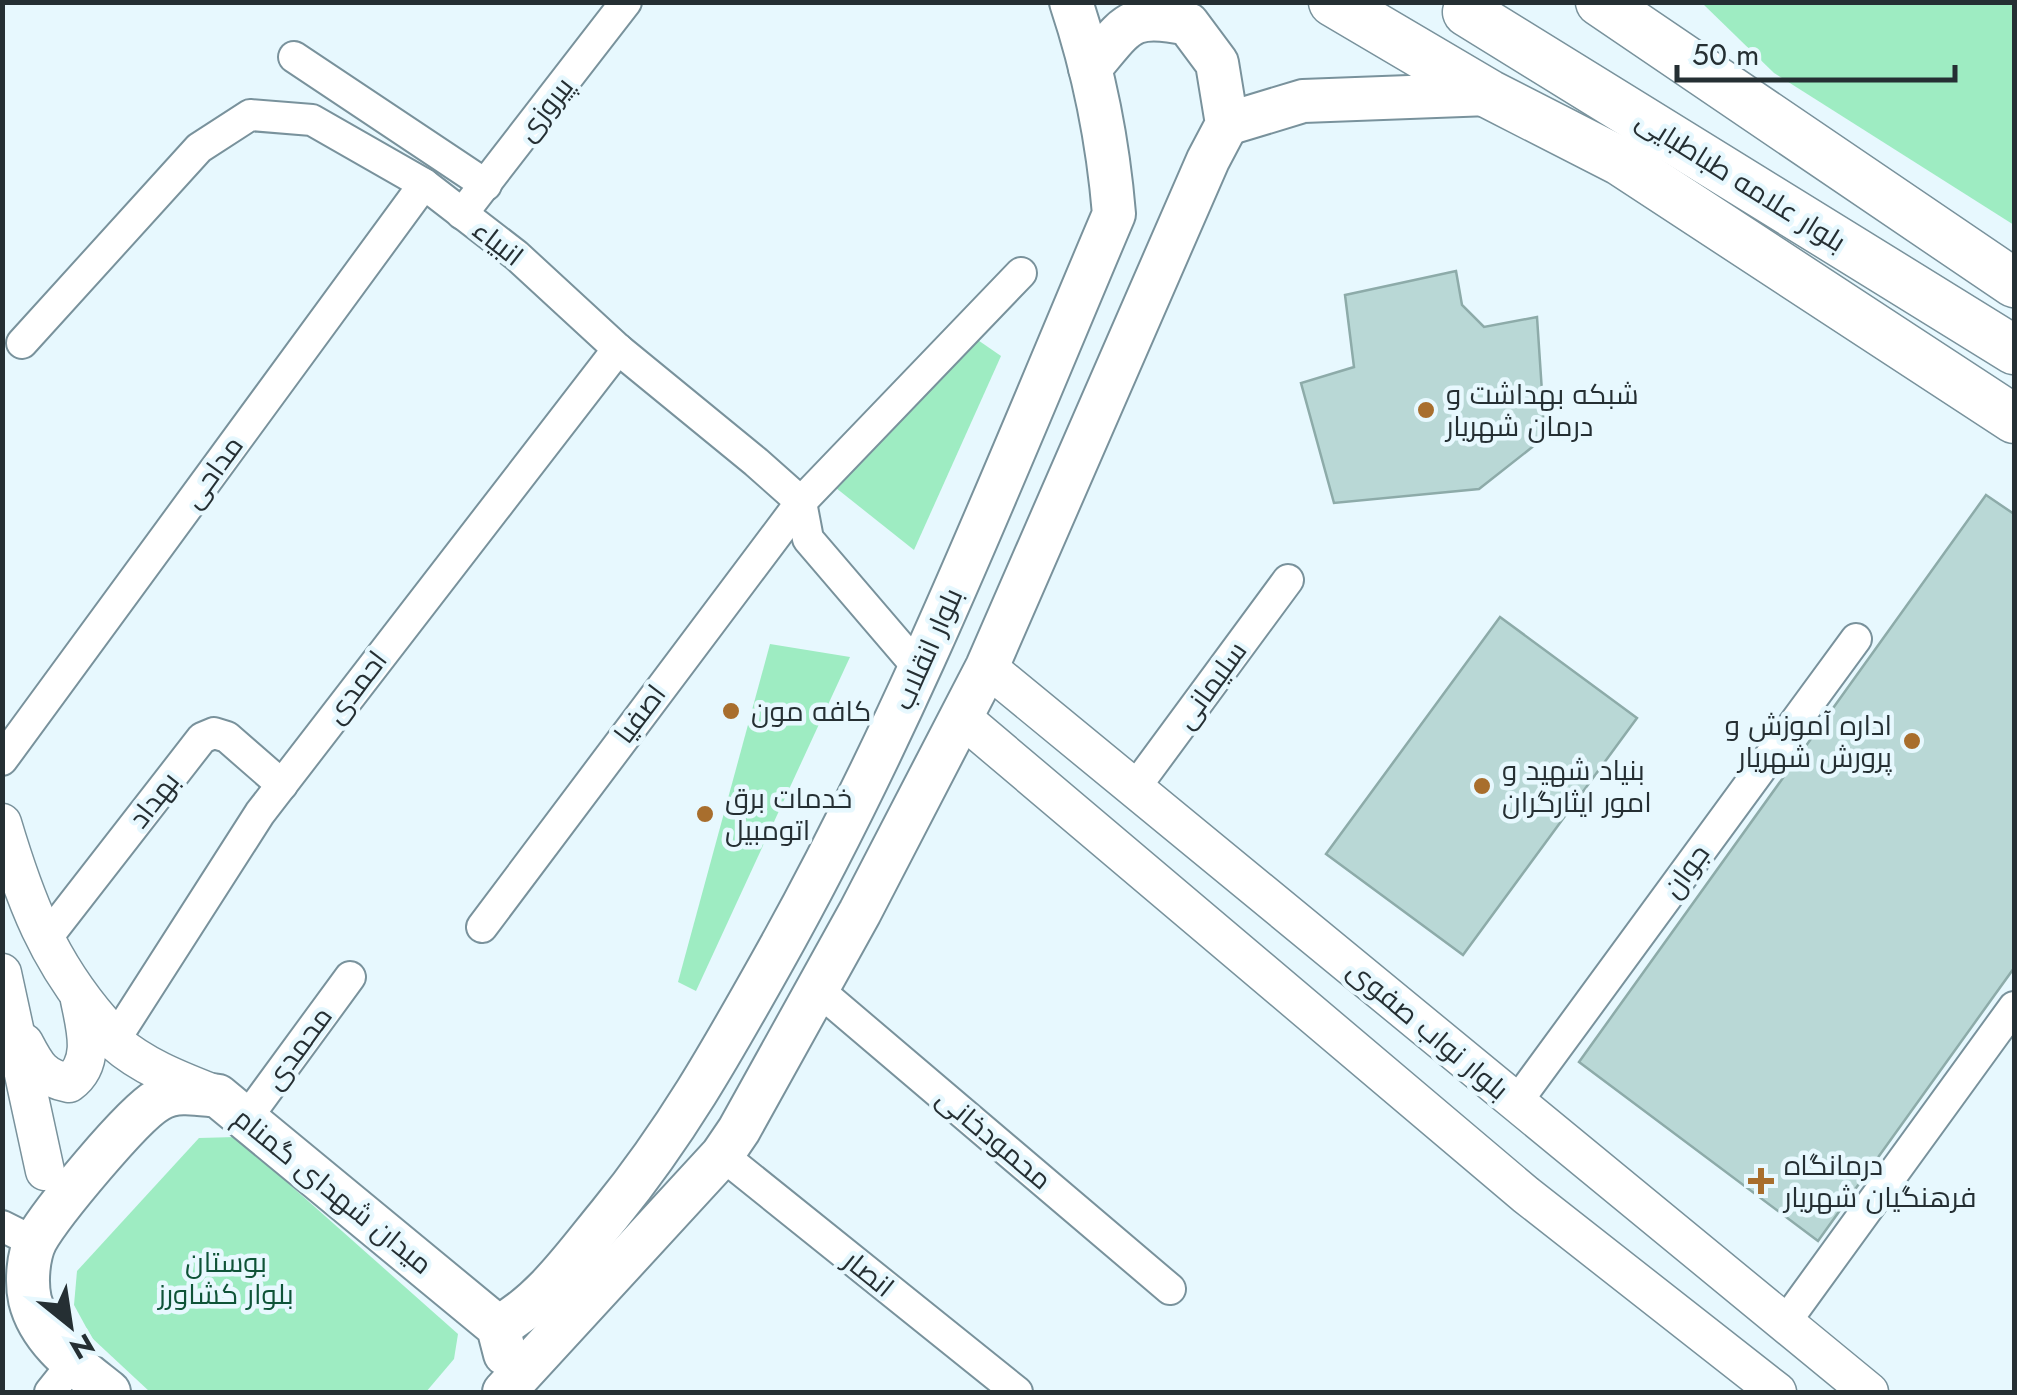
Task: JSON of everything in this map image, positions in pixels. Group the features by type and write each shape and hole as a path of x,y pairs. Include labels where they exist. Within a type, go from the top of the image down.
{"main road":[{"name":"بلوار انقلاب","path":"498,1327 524,1313 570,1263 641,1176 704,1085 814,888 920,672 1114,214 1109,155 1071,2"},
{"name":"بلوار علامه طباطبایی","path":"1333,2 1489,94 1620,162 2014,420"},
{"path":"1600,2 2014,283"},
{"name":"بلوار علامه طباطبایی","path":"1467,12 2014,350"},
{"path":"1090,68 1127,25 1155,17 1188,24 1218,63 1218,142 1303,101 1489,94"},
{"name":"بلوار انقلاب","path":"500,1392 722,1156 739,1130 818,989 987,667 1218,142"},
{"name":"میدان شهدای گمنام","path":"109,1392 62,1377 30,1298 30,1228 138,1115 160,1098 184,1092 232,1108 498,1327"},
{"path":"498,1327 506,1361 500,1392"}],"street":[{"name":"پیروزی","path":"462,214 626,2"},
{"path":"294,57 486,186"},
{"name":"انبیاء","path":"22,343 199,148 250,115 312,120 424,184 516,254 618,348 801,502"},
{"name":"مداحی","path":"2,760 424,184"},
{"name":"اصفیا","path":"482,927 801,502 1020,273"},
{"name":"احمدی","path":"114,1041 260,813 618,348"},
{"path":"801,502 808,540 920,672"},
{"name":"سلیمانی","path":"1134,789 1288,580"},
{"name":"جوان","path":"1516,1103 1856,639"},
{"name":"بلوار نواب صفوی","path":"987,667 1868,1392"},
{"path":"961,717 1526,1195 1777,1392"},
{"name":"بهداد","path":"45,940 202,738 214,733 227,736 282,785"},
{"path":"2,822 18,877 45,940 80,1000 114,1041 164,1075 232,1108"},
{"path":"1158,886 1169,864 1197,837"},
{"path":"2,973 18,1032 45,1171"},
{"name":"محمدی","path":"232,1108 350,977"},
{"name":"محمودخانی","path":"818,989 1170,1289"},
{"path":"18,1032 40,1073 69,1084 82,1074 87,1058 80,1000"},
{"path":"1784,1324 2014,1007"},
{"name":"انصار","path":"722,1156 1017,1392"}],"green space":[{"path":"1702,3 2014,3 2014,225 1774,73"},
{"path":"972,336 1001,356 914,550 836,488"},
{"path":"770,644 850,657 696,991 678,982"},
{"name":"بوستان بلوار کشاورز","path":"236,1137 458,1334 454,1359 426,1392 150,1392 92,1338 74,1305 77,1271 199,1138"}],"building":[{"name":"شبکه بهداشت و درمان شهریار","path":"1456,271 1462,305 1484,327 1537,317 1545,437 1479,489 1334,503 1301,383 1354,367 1345,295"},
{"name":"اداره آموزش و پرورش شهریار","path":"1986,495 2014,514 2014,968 1818,1241 1579,1062"},
{"name":"بنیاد شهید و امور ایثارگران","path":"1500,617 1637,718 1463,955 1326,854"}],"place":[{"name":"شبکه بهداشت و درمان شهریار","path":"1426,410"},
{"name":"کافه مون","path":"731,711"},
{"name":"اداره آموزش و پرورش شهریار","path":"1912,741"},
{"name":"بنیاد شهید و امور ایثارگران","path":"1482,786"},
{"name":"خدمات برق اتومبیل","path":"705,814"},
{"name":"درمانگاه فرهنگیان شهریار","path":"1761,1181"}]}
